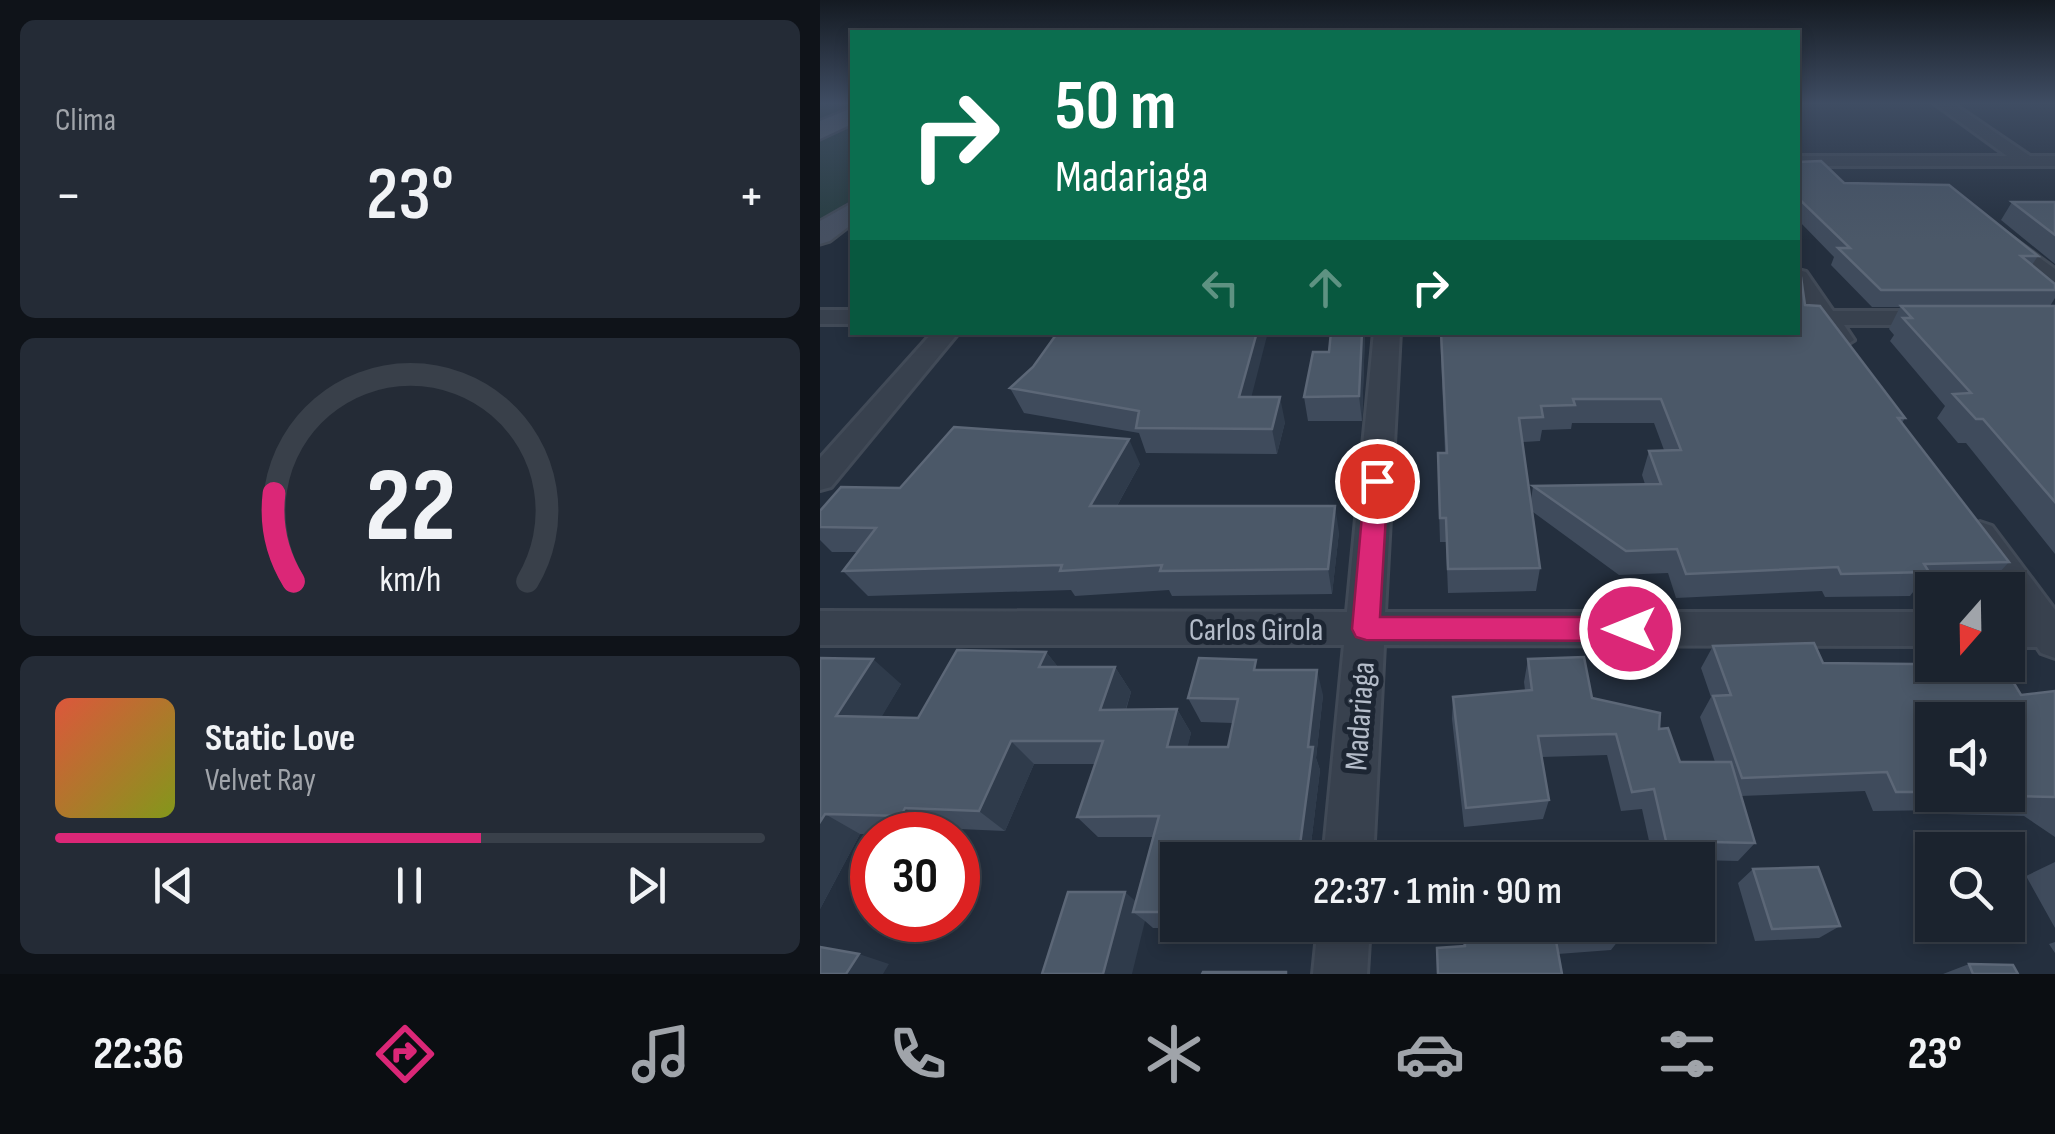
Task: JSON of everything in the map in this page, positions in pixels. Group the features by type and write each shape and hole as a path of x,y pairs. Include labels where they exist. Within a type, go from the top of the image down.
{"main road":[{"path":"820,235 850,212"}],"street":[{"path":"2008,148 2026,161"},
{"path":"1800,161 2055,161"},
{"path":"1912,161 1941,185"},
{"path":"1984,221 2055,281"},
{"path":"1800,284 1812,318 1859,365"},
{"path":"820,317 850,317"},
{"path":"1812,318 1960,318"},
{"path":"820,479 944,335"},
{"name":"Madariaga","path":"1349,842 1388,335"},
{"path":"1958,505 2052,634"},
{"name":"Carlos Girola","path":"820,628 1915,630"},
{"path":"2025,632 2052,634"},
{"path":"1340,974 1343,942"}],"green space":[{"path":"820,148 850,148 850,200 820,223"}],"building":[{"path":"1821,161 1844,183 1949,185 2038,256 2021,256 2055,284 2055,290 1881,290 1838,248 1850,248 1800,200 1800,162"},
{"path":"2012,202 2055,202 2055,235"},
{"path":"1800,276 1805,305 1820,306 1905,418 1898,418 2009,562 1924,564 1929,572 1841,574 1838,567 1686,574 1677,549 1626,551 1533,486 1661,484 1649,451 1681,450 1661,399 1573,399 1575,405 1541,406 1543,417 1519,418 1540,568 1448,569 1446,518 1440,518 1438,453 1447,453 1441,335 1800,335"},
{"path":"1901,306 2055,306 2055,502 1983,419 1976,419 1953,394 1971,393 1903,318 1912,318"},
{"path":"1056,335 1256,335 1239,397 1280,397 1272,429 1136,428 1139,411 1010,388 1033,367"},
{"path":"1331,335 1362,335 1359,396 1304,397 1313,352 1329,352"},
{"path":"954,427 1129,439 1090,506 1335,506 1328,569 1160,571 1162,565 1060,571 1062,565 843,571 876,528 820,527 820,511 841,487 900,488"},
{"path":"1814,643 1823,663 1915,664 1915,682 2013,682 2021,695 2055,691 2055,797 2025,796 2025,702 1915,702 1915,792 1896,792 1887,772 1742,778 1713,696 1731,695 1713,646"},
{"path":"957,650 1046,652 1039,667 1115,667 1100,710 1177,709 1167,747 1228,747 1238,699 1188,698 1199,658 1256,660 1254,670 1317,670 1308,747 1313,747 1300,842 1160,842 1160,912 1133,912 1159,816 1077,817 1103,741 1011,741 979,811 905,808 903,812 825,814 820,822 820,658 873,659 836,716 918,718"},
{"path":"1584,657 1592,698 1660,713 1659,729 1668,728 1680,762 1731,762 1755,843 1666,841 1654,789 1632,792 1616,734 1538,736 1549,800 1466,808 1453,697 1532,690 1528,659"},
{"path":"1818,867 1840,926 1772,929 1753,869"},
{"path":"1068,892 1125,892 1103,974 1042,974"},
{"path":"1465,942 1556,942 1562,974 1438,974 1437,948 1465,946"},
{"path":"820,947 859,954 846,974 820,974"},
{"path":"1969,964 2013,965 2018,974 1973,974"},
{"path":"1286,972 1286,974 1202,974"}],"route":[{"path":"1377,481 1366,629 1630,629"}]}
